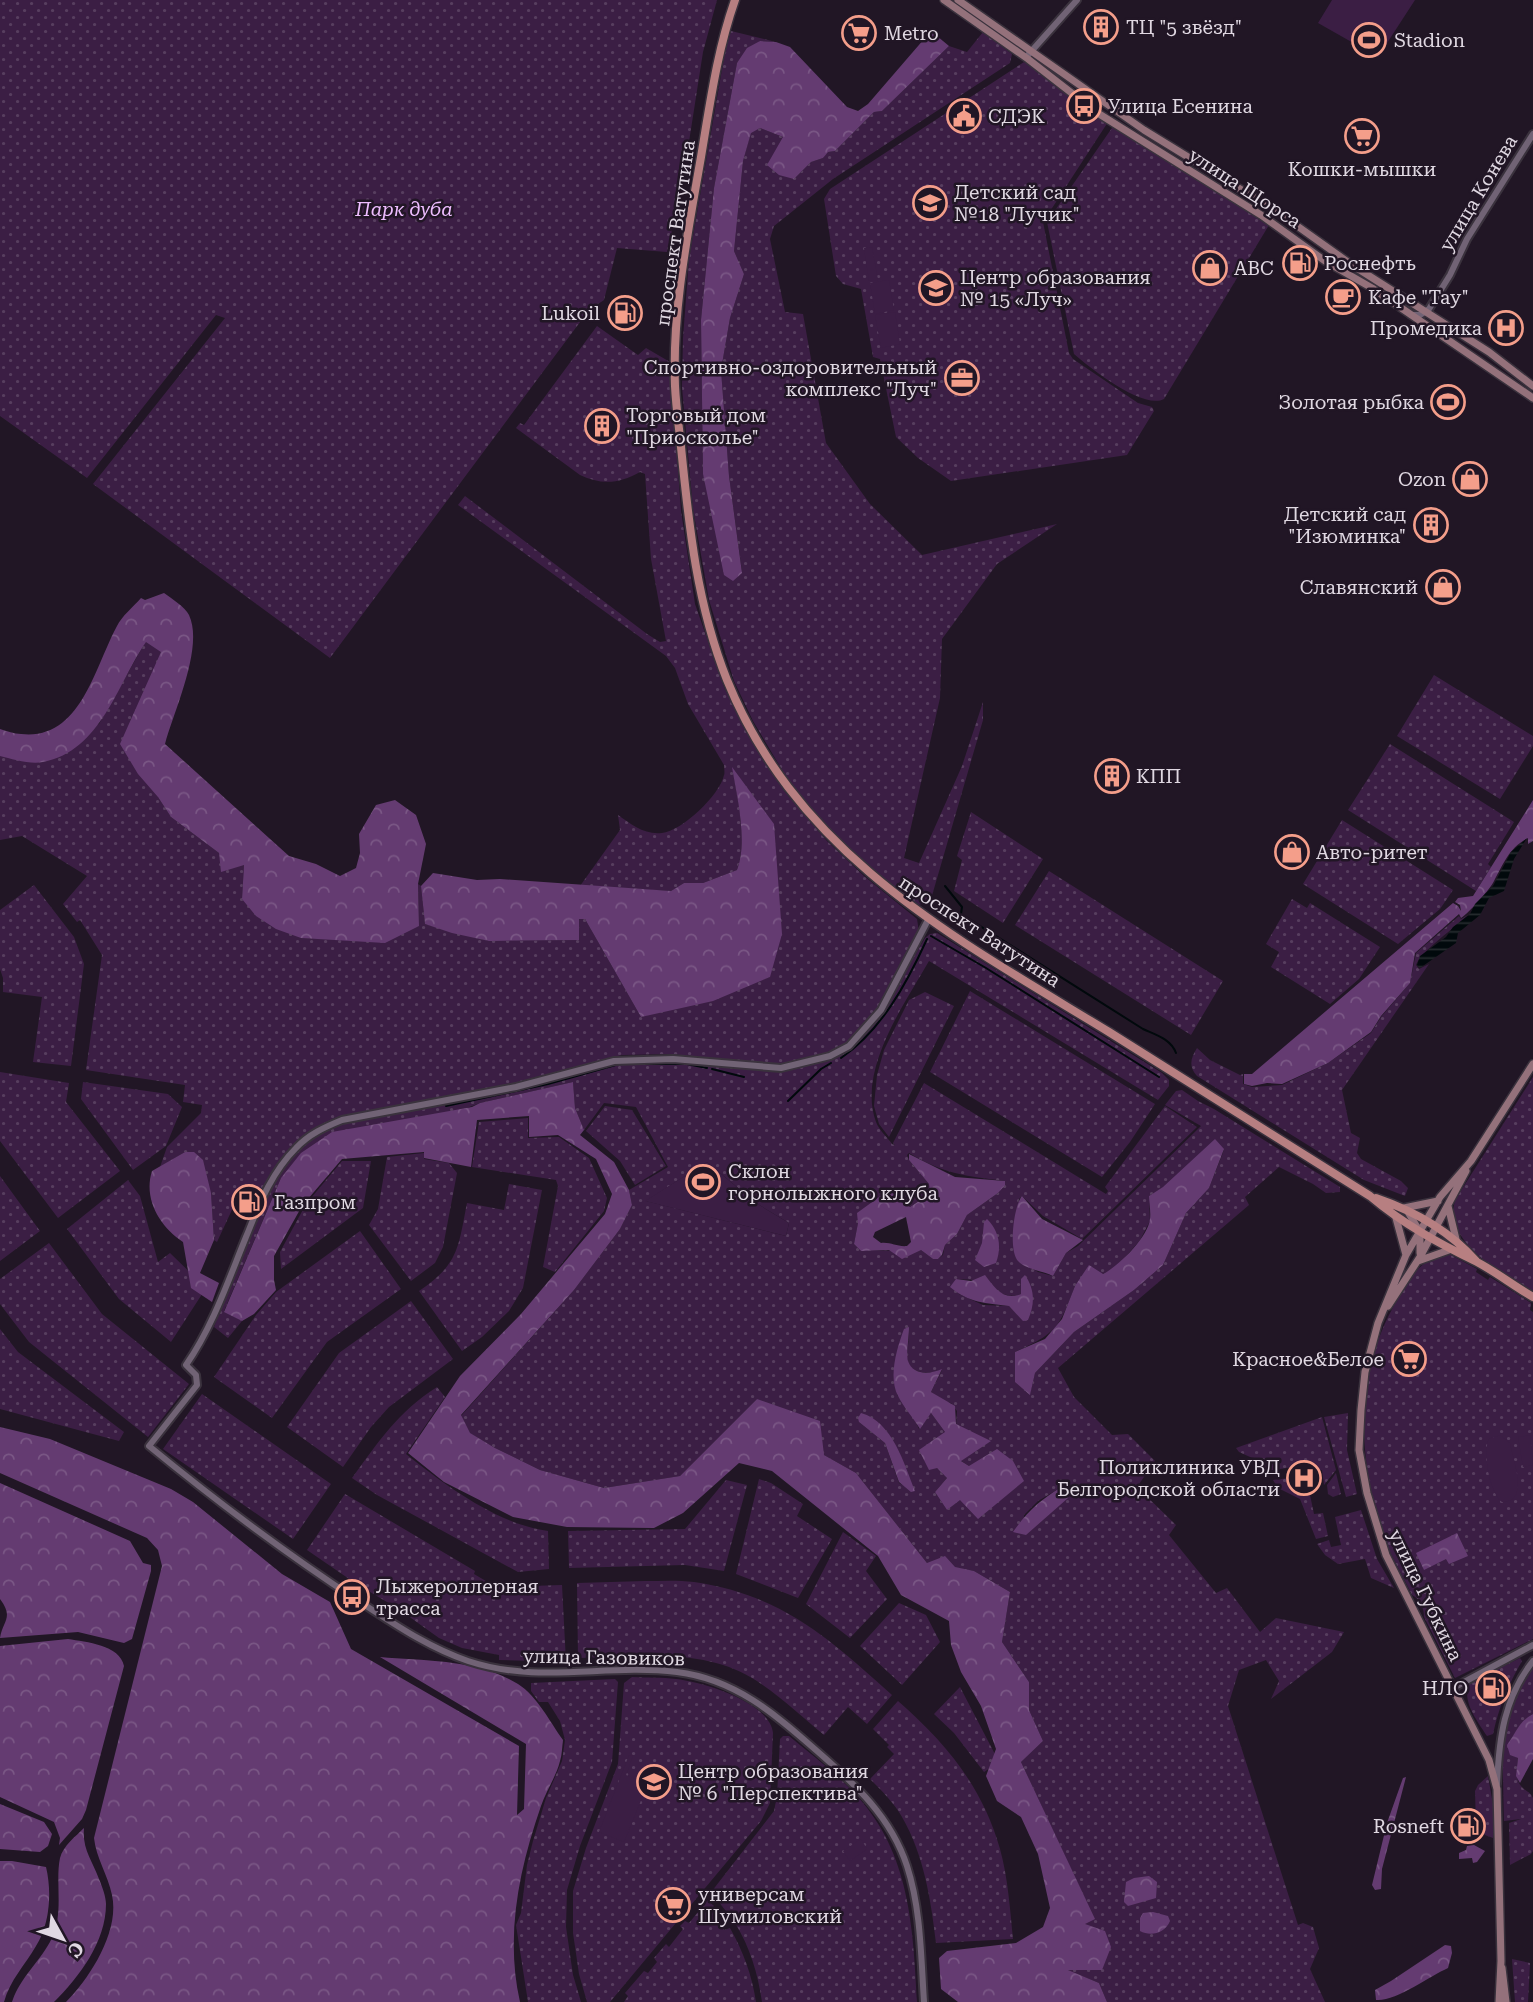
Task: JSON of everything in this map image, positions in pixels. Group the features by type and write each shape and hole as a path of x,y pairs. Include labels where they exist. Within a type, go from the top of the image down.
{"main road":[{"name":"проспект Ватутина","path":"736,0 726,26 715,75 684,257 675,386 687,510 701,603 728,684 749,725 788,789 830,838 867,873 928,920 1370,1196 1385,1204 1431,1219 1436,1227 1454,1237 1478,1262"},
{"name":"улица Щорса","path":"944,0 1025,57 1096,112 1261,215 1325,261 1372,288 1531,396"},
{"name":"улица Щорса","path":"958,0 1144,131 1239,186 1415,307 1489,352 1532,383"},
{"path":"1454,1237 1434,1238 1436,1227 1471,1161 1533,1064"},
{"path":"1431,1219 1437,1203 1471,1161"},
{"path":"1437,1203 1439,1211 1446,1209"},
{"path":"1406,1209 1437,1203"},
{"name":"проспект Ватутина","path":"1385,1204 1398,1219 1434,1238 1447,1249 1478,1262 1533,1297"},
{"path":"1406,1209 1407,1218 1398,1219 1407,1253 1416,1251 1418,1259"},
{"path":"1406,1209 1419,1232 1418,1259"},
{"path":"1419,1232 1431,1219 1446,1209"},
{"path":"1446,1209 1454,1237"},
{"name":"улица Губкина","path":"1419,1232 1407,1253 1378,1323 1365,1373 1359,1450 1367,1493 1386,1555 1489,1760 1497,1789 1501,1961 1499,2002"},
{"path":"1418,1259 1447,1249 1445,1241 1454,1237"},
{"name":"улица Губкина","path":"1378,1323 1434,1238"},
{"name":"улица Губкина","path":"1501,1961 1506,2002"}],"street":[{"path":"1030,53 1077,0"},
{"name":"улица Конева","path":"1427,312 1467,239 1533,134"},
{"path":"1411,315 1427,312 1427,326"},
{"path":"1517,387 1532,383 1531,396"},
{"name":"улица Газовиков","path":"924,2002 913,1886 890,1828 861,1790 761,1704 726,1685 688,1674 632,1671 532,1674 493,1668 443,1651 409,1633 289,1555 203,1491 149,1446 194,1390 198,1381 186,1365 213,1317 265,1189 282,1163 317,1131 342,1120 505,1090 614,1061 673,1059 781,1068 830,1056 849,1045 881,1010 928,920"},
{"path":"1453,1688 1533,1645"},
{"name":"улица Губкина","path":"1497,1789 1499,1743 1507,1706 1533,1661"}],"green space":[{"name":"Парк дуба","path":"0,0 717,0 703,52 677,212 671,222 672,239 667,252 617,248 604,300 589,310 330,658 93,484 225,318 216,315 87,478 0,416"},
{"name":"Stadion","path":"1332,0 1415,0 1378,57 1318,23"},
{"path":"731,31 776,42 760,41 737,63 714,188 701,320 703,474 742,572 729,476 721,370 730,318 744,274 734,251 743,161 751,132 760,128 783,137 794,179 811,162 823,158 827,152 835,151 874,112 882,111 949,46 967,52 983,32 1012,54 1010,63 833,179 774,226 770,239 785,312 803,314 826,443 870,504 922,555 1057,524 997,564 942,639 940,698 904,858 919,863 962,766 983,702 983,720 931,899 918,905 903,896 833,835 791,785 753,721 734,681 709,600 693,509 682,387 683,338 689,259"},
{"path":"931,31 949,46 882,111 874,112 835,151 811,162 794,179 779,175 767,165 783,137 760,128 751,133 743,161 734,251 744,274 730,318 721,370 729,476 742,573 733,581 724,575 703,474 701,320 714,188 737,63 747,48 760,41 776,42 790,47 847,107 858,111 868,104"},
{"path":"1024,62 1108,122 1043,222 1069,353 1073,359 1138,403 1152,407 1154,411 1127,455 951,481 918,458 896,437 880,359 873,357 861,289 843,284 836,276 824,199 830,189"},
{"path":"1114,125 1264,219 1269,225 1164,399 1155,401 1143,399 1117,386 1074,354 1047,222"},
{"path":"872,247 878,280 869,281 864,248"},
{"path":"889,280 894,310 875,314 870,283"},
{"path":"895,312 900,344 881,348 875,315"},
{"path":"597,326 638,355 646,348 670,362 681,511 695,604 724,687 744,728 785,792 827,841 864,876 917,919 919,932 879,1009 847,1043 830,1053 781,1065 671,1054 622,1055 514,1083 340,1117 316,1129 296,1145 264,1187 259,1190 244,1184 217,1242 214,1240 211,1193 185,1152 160,1167 167,1147 201,1113 202,1105 183,1102 185,1085 86,1070 102,955 80,920 77,922 63,904 87,876 22,836 0,840 0,756 99,724 146,641 162,652 158,797 171,817 219,853 221,865 244,865 242,899 301,938 336,939 419,926 418,884 421,886 425,924 489,941 579,940 579,918 585,919 641,1017 770,977 733,769 742,833 737,870 703,883 684,883 671,891 580,886 620,830 618,815 649,832 670,831 708,802 721,783 724,765 688,704 675,668 666,656 458,505 465,496 647,634 660,642 666,641 651,559 645,474 640,472 610,482 588,478 516,428 520,423 524,425"},
{"path":"164,593 189,615 193,628 193,644 186,679 165,744 289,856 316,864 340,876 356,868 360,853 359,834 376,805 395,800 416,815 426,844 418,884 419,926 385,943 301,938 276,929 256,916 242,899 244,865 221,872 219,853 171,817 138,774 120,744 161,652 146,642 105,714 79,745 63,755 38,763 0,756 0,729 18,734 41,733 58,726 72,713 93,680 122,619 141,598 145,600"},
{"path":"1434,675 1533,736 1533,746 1500,799 1397,736"},
{"path":"1390,744 1514,822 1488,864 1491,867 1476,891 1348,810"},
{"path":"732,767 774,824 782,934 770,977 713,1001 641,1017 585,919 579,919 579,940 489,941 425,924 421,886 433,873 477,880 500,879 671,891 684,883 703,883 737,870 742,833"},
{"path":"1533,800 1533,841 1528,844 1528,838 1516,846 1492,884 1474,906 1461,918 1459,914 1415,953 1410,983 1381,1016 1371,1032 1328,1063 1282,1084 1244,1084 1244,1074 1252,1074 1453,903 1461,911 1460,905 1455,902 1458,898 1473,896"},
{"path":"971,812 1043,859 1003,923 954,891 962,860 957,856"},
{"path":"1342,820 1453,890 1440,909 1398,944 1303,884"},
{"path":"1049,871 1223,981 1191,1035 1015,925"},
{"path":"34,885 74,937 84,964 71,1066 33,1062 42,997 3,992 0,969 0,910"},
{"path":"1292,899 1307,908 1310,903 1380,947 1359,979 1330,1004 1271,967 1279,952 1266,944"},
{"path":"1468,915 1419,959 1416,965 1419,969 1429,964 1342,1090 1351,1133 1360,1138 1357,1153 1361,1159 1401,1181 1408,1188 1405,1196 1364,1180 1197,1076 1192,1069 1191,1062 1197,1048 1210,1060 1243,1074 1243,1084 1252,1087 1282,1085 1328,1063 1371,1033 1410,983 1416,953 1459,916 1461,919"},
{"path":"937,933 1162,1073 1169,1080 1169,1086 1158,1100 929,961 886,1038 873,1081 872,1102 876,1122 892,1144 895,1145 893,1143 924,1083 1106,1194 1108,1191 1105,1187 1165,1106 1197,1127 1082,1239 1043,1216 1022,1196 1017,1214 1025,1264 1038,1272 1053,1276 1066,1253 1078,1246 1201,1126 1165,1105 1176,1091 1182,1090 1340,1187 1340,1192 1326,1193 1279,1167 1245,1197 1249,1205 1058,1368 1074,1397 1112,1435 1128,1434 1155,1461 1137,1487 1176,1525 1169,1535 1216,1593 1227,1588 1260,1632 1276,1618 1344,1632 1332,1652 1271,1699 1279,1681 1266,1660 1239,1670 1228,1706 1298,1925 1303,1923 1313,1927 1319,1948 1310,1969 1325,2002 1107,2002 1099,1983 1065,1969 1084,1924 1094,1918 1021,1762 1043,1741 1029,1710 1029,1682 1002,1642 1010,1592 974,1571 927,1563 856,1473 824,1455 757,1399 680,1476 604,1488 540,1470 469,1433 461,1416 574,1290 620,1229 632,1205 629,1190 668,1167 636,1107 604,1103 584,1130 575,1108 573,1082 480,1103 281,1178 224,1311 242,1321 228,1338 214,1327 252,1227 277,1177 291,1156 320,1132 344,1121 614,1063 644,1060 781,1070 831,1059 850,1047 874,1023 925,938","holes":["1224,1150 1209,1188 1186,1213 1163,1265 1134,1290 1074,1332 1035,1373 1030,1394 1015,1352 1040,1340 1055,1328 1075,1286 1116,1268 1140,1240 1150,1221 1149,1196","909,1153 933,1166 955,1173 1005,1181 998,1193 967,1215 957,1234 945,1245 943,1255 938,1259 933,1259 921,1250 861,1251 854,1244 858,1223 891,1191 910,1207 930,1194 929,1184 909,1160","707,1162 756,1203 789,1223 786,1236 646,1201","956,1279 978,1281 1009,1296 1021,1294 1021,1279 1023,1320 1009,1306 983,1305 959,1294","908,1328 909,1364 921,1372 942,1370 931,1392 951,1403 957,1411 956,1425 990,1441 960,1460 969,1466 960,1499 947,1510 935,1492 947,1478 937,1468 945,1432 931,1413 919,1429 911,1412 897,1395","859,1422 885,1429 899,1452 914,1491 899,1483 885,1443","1060,1488 1023,1533 1024,1515 1038,1501"]},
{"path":"970,991 1155,1104 1102,1177 930,1072"},
{"path":"925,992 954,1006 889,1137 879,1124 874,1106 877,1075 884,1050 909,1000"},
{"path":"0,1072 69,1083 66,1102 120,1171 58,1218 0,1141"},
{"path":"1533,1077 1533,1292 1478,1255 1458,1231 1454,1216 1455,1200"},
{"path":"83,1082 168,1094 182,1107 166,1146 133,1170 81,1099"},
{"path":"573,1082 575,1108 584,1130 580,1135 614,1162 629,1190 632,1205 620,1229 574,1290 461,1415 470,1433 540,1470 604,1488 680,1476 757,1399 820,1421 824,1455 856,1473 927,1563 945,1556 955,1567 974,1571 1010,1592 1002,1642 1029,1682 1029,1710 1043,1741 1021,1762 1095,1919 1085,1924 1105,1931 1111,1947 1102,1970 1068,1970 1099,1983 1107,2002 958,2002 941,1989 939,1958 947,1951 1016,1943 1043,1927 1050,1908 1038,1854 1021,1817 997,1801 986,1776 996,1749 981,1706 961,1672 951,1645 949,1621 901,1595 878,1556 772,1471 739,1463 683,1513 654,1528 567,1527 513,1517 444,1482 408,1453 460,1376 521,1314 605,1214 612,1194 596,1159 558,1135 529,1137 529,1116 477,1120 471,1167 424,1158 424,1152 342,1159 302,1206 274,1256 276,1290 254,1314 242,1321 224,1312 281,1178 301,1153 332,1132 472,1107"},
{"path":"605,1106 632,1110 666,1166 635,1185 620,1161 586,1131"},
{"path":"528,1118 528,1138 559,1137 589,1158 607,1198 604,1211 555,1272 543,1267 558,1186 556,1180 472,1167 479,1122"},
{"path":"1215,1139 1224,1149 1209,1188 1186,1213 1163,1265 1134,1290 1074,1332 1035,1373 1030,1395 1015,1382 1015,1352 1045,1339 1062,1319 1075,1286 1089,1265 1103,1274 1132,1250 1148,1226 1149,1196 1163,1187"},
{"path":"185,1152 194,1152 203,1160 211,1193 214,1240 200,1273 219,1283 212,1302 191,1288 183,1242 167,1229 161,1220 150,1192 152,1171"},
{"path":"424,1153 424,1159 449,1163 457,1173 443,1247 435,1263 411,1281 369,1225 378,1209 387,1157"},
{"path":"909,1154 955,1177 1005,1181 998,1193 967,1215 957,1234 945,1245 938,1259 933,1259 921,1250 902,1259 889,1250 861,1251 854,1244 857,1213 886,1192 891,1191 910,1207 930,1194 929,1184 909,1160","holes":["906,1217 911,1242 907,1246 900,1246 881,1243 873,1237 875,1232"]},
{"path":"342,1161 371,1161 363,1208 281,1269 280,1252 306,1204"},
{"name":"Склон горнолыжного клуба","path":"707,1162 756,1203 789,1223 786,1236 645,1201"},
{"path":"0,1176 40,1231 0,1261"},
{"path":"128,1180 140,1196 158,1262 170,1253 206,1288 171,1342 119,1299 67,1229"},
{"path":"509,1184 542,1190 523,1288 509,1311 482,1337 462,1351 419,1291 442,1272 455,1254 467,1203 504,1210"},
{"path":"1022,1196 1042,1219 1083,1240 1066,1253 1053,1276 1025,1266 1015,1255 1013,1228"},
{"path":"987,1219 997,1234 999,1251 996,1263 984,1267 975,1260"},
{"path":"360,1231 401,1289 327,1342 272,1418 214,1377 256,1315 276,1292"},
{"path":"49,1243 102,1314 189,1384 148,1437 29,1342 0,1304 0,1279"},
{"path":"1449,1254 1477,1269 1476,1272 1488,1280 1490,1277 1531,1303 1530,1310 1533,1312 1533,1639 1455,1678 1424,1617 1421,1604 1412,1595 1390,1552 1379,1522 1366,1458 1364,1426 1366,1393 1372,1362 1382,1331 1396,1302 1416,1270 1430,1260"},
{"path":"985,1275 1000,1292 1015,1296 1021,1294 1021,1279 1025,1275 1033,1297 1028,1320 1023,1321 1009,1306 971,1299 950,1287 956,1279 971,1281"},
{"path":"411,1301 453,1359 389,1407 371,1427 343,1467 287,1427 339,1353"},
{"path":"909,1327 907,1354 910,1366 923,1372 942,1369 931,1392 955,1406 956,1424 991,1441 961,1461 969,1466 997,1449 1013,1461 1024,1481 978,1519 960,1500 947,1510 935,1492 947,1478 937,1468 929,1470 919,1450 945,1432 931,1413 920,1429 895,1388 896,1354 904,1329"},
{"path":"0,1329 18,1352 124,1432 119,1441 0,1409"},
{"path":"437,1387 445,1397 406,1454 472,1502 510,1520 548,1531 549,1569 518,1572 377,1495 352,1478 400,1417"},
{"path":"202,1394 331,1484 293,1539 163,1449"},
{"path":"861,1413 881,1425 896,1445 915,1491 911,1492 899,1482 885,1443 859,1422"},
{"path":"1348,1413 1347,1450 1357,1494 1346,1497 1324,1417"},
{"path":"1322,1417 1336,1470 1324,1485 1322,1470 1316,1470 1313,1464 1266,1471 1259,1461 1236,1448"},
{"path":"0,1427 50,1439 171,1489 193,1502 282,1574 330,1602 351,1649 519,1746 517,1815 524,1809 526,1744 380,1657 451,1663 486,1670 518,1684 531,1695 563,1740 558,1767 533,1830 521,1878 514,1928 520,2002 66,2002 93,1967 112,1924 112,1895 94,1838 162,1566 158,1550 147,1538 0,1473"},
{"path":"1500,1435 1510,1443 1518,1479 1515,1496 1502,1502 1491,1482 1486,1453 1489,1439"},
{"path":"1530,1435 1533,1465 1523,1467 1518,1437"},
{"path":"1336,1473 1341,1494 1333,1497 1328,1494 1327,1485"},
{"path":"1306,1476 1314,1514 1323,1513 1328,1536 1316,1539 1300,1499 1278,1488 1273,1480"},
{"path":"759,1479 771,1483 803,1504 797,1516 832,1539 798,1598 736,1574"},
{"path":"726,1480 747,1485 724,1571 685,1565 569,1568 568,1531 685,1529"},
{"path":"0,1483 130,1541 143,1563 151,1565 132,1639 124,1643 78,1632 0,1638 7,1615 0,1599"},
{"path":"1060,1488 1066,1488 1069,1492 1068,1498 1026,1535 1013,1532 1034,1507"},
{"path":"345,1494 475,1571 474,1574 496,1587 562,1585 566,1662 499,1660 499,1655 462,1648 439,1638 307,1550"},
{"path":"1361,1510 1377,1559 1394,1588 1371,1578 1365,1559 1338,1564 1325,1555 1317,1544 1329,1540 1331,1547 1341,1545 1335,1517"},
{"path":"843,1532 876,1556 866,1571 887,1599 850,1638 806,1604"},
{"path":"1457,1533 1468,1556 1449,1564 1446,1559 1424,1570 1416,1553"},
{"path":"688,1581 725,1588 779,1608 825,1638 892,1695 867,1724 848,1707 824,1735 771,1691 732,1668 690,1658 667,1656 578,1658 577,1583"},
{"path":"899,1603 926,1615 940,1642 902,1685 860,1646"},
{"path":"68,1639 109,1649 116,1653 124,1666 86,1810 82,1819 59,1845 60,1838 54,1822 0,1797 0,1646"},
{"path":"1520,1658 1522,1661 1504,1696 1493,1734 1487,1736 1471,1710 1468,1688 1471,1682"},
{"path":"1533,1668 1533,1714 1522,1723 1509,1742 1514,1756 1518,1758 1519,1783 1533,1798 1533,1851 1510,1865 1509,1823 1521,1819 1504,1821 1505,1741 1513,1703"},
{"path":"632,1677 671,1678 702,1684 734,1696 760,1712 769,1722 773,1733 770,1803 761,1821 610,2002 587,2002 579,1974 573,1933 573,1891 586,1848 618,1764 624,1683"},
{"path":"615,1679 618,1682 612,1762 580,1846 567,1890 566,1927 573,1975 581,2002 528,2002 516,1925 521,1913 533,1841 546,1798 562,1761 565,1740 560,1721 548,1702 539,1702 531,1691 531,1683"},
{"path":"960,1687 999,1762 984,1772 954,1733 934,1714"},
{"path":"898,1701 947,1750 983,1805 1003,1860 1013,1939 936,1943 929,1894 910,1832 888,1797 870,1779 894,1754 873,1729"},
{"path":"1533,1714 1533,1759 1520,1783 1516,1776 1518,1758 1510,1755 1507,1745 1521,1724"},
{"path":"789,1736 857,1796 875,1818 888,1842 898,1867 910,1919 917,2002 762,2002 756,1971 745,1942 712,1891 774,1811 780,1739"},
{"path":"629,1755 633,1756 626,1775 646,1783 624,1842 599,1832"},
{"path":"1488,1776 1494,1810 1493,1838 1485,1835 1476,1825 1475,1791"},
{"path":"1406,1777 1382,1869 1381,1889 1375,1890 1372,1885 1387,1823 1403,1778"},
{"path":"0,1804 44,1822 52,1834 48,1846 40,1852 0,1849"},
{"path":"84,1828 86,1848 106,1901 105,1918 96,1945 73,1981 54,2002 12,2002 20,1985 52,1938 58,1918 60,1858 67,1845"},
{"path":"861,1839 867,1849 850,1861 843,1851"},
{"path":"1474,1845 1485,1851 1477,1862 1473,1863 1472,1858 1459,1859 1459,1853 1466,1850 1467,1846"},
{"path":"0,1861 46,1867 49,1887 47,1918 41,1937 14,1980 4,2002 0,2002"},
{"path":"1149,1876 1157,1882 1156,1898 1128,1906 1124,1902 1126,1882"},
{"path":"706,1899 714,1906 712,1910 724,1930 730,1928 739,1945 756,2002 624,2002 628,1996 625,1993 644,1971 648,1973 657,1962 654,1958 666,1944 669,1947 683,1929 680,1926 685,1921 689,1923 703,1906 700,1903"},
{"path":"1153,1912 1168,1916 1168,1925 1157,1933 1140,1931 1140,1918 1143,1913"},
{"path":"1445,1945 1451,1946 1452,1953 1448,1968 1393,1997 1376,2000 1375,1990"},
{"path":"1512,1959 1530,1963 1528,2002 1515,2002"}],"shaded area":[{"path":"1527,838 1514,859 1504,891 1489,898 1480,915 1458,933 1456,943 1420,968 1417,965 1420,956 1446,937 1453,927 1470,914 1475,904 1493,886 1511,852"}],"waterway":[{"path":"945,886 962,907 961,914 1143,1029 1162,1038 1171,1044 1176,1053"},
{"path":"931,936 1159,1077"},
{"path":"841,1058 868,1034 892,1005 927,939"},
{"path":"788,1101 821,1069 831,1063"},
{"path":"446,1106 548,1084 619,1064 687,1064 707,1068"},
{"path":"712,1069 744,1077"}],"place":[{"name":"ТЦ \"5 звёзд\"","path":"1101,27"},
{"name":"Metro","path":"859,33"},
{"name":"Stadion","path":"1369,40"},
{"name":"Улица Есенина","path":"1084,106"},
{"name":"СДЭК","path":"964,116"},
{"name":"Кошки-мышки","path":"1362,136"},
{"name":"Детский сад №18 \"Лучик\"","path":"930,203"},
{"name":"Роснефть","path":"1300,263"},
{"name":"АВС","path":"1210,268"},
{"name":"Центр образования № 15 «Луч»","path":"936,288"},
{"name":"Кафе \"Тау\"","path":"1343,297"},
{"name":"Lukoil","path":"625,313"},
{"name":"Промедика","path":"1506,328"},
{"name":"Спортивно-оздоровительный комплекс \"Луч\"","path":"962,378"},
{"name":"Золотая рыбка","path":"1448,402"},
{"name":"Торговый дом \"Приосколье\"","path":"602,426"},
{"name":"Ozon","path":"1470,479"},
{"name":"Детский сад \"Изюминка\"","path":"1431,525"},
{"name":"Славянский","path":"1443,587"},
{"name":"КПП","path":"1112,776"},
{"name":"Авто-ритет","path":"1292,852"},
{"name":"Склон горнолыжного клуба","path":"703,1182"},
{"name":"Газпром","path":"249,1202"},
{"name":"Красное&Белое","path":"1409,1359"},
{"name":"Поликлиника УВД Белгородской области","path":"1304,1478"},
{"name":"Лыжероллерная трасса","path":"352,1597"},
{"name":"НЛО","path":"1493,1688"},
{"name":"Центр образования № 6 \"Перспектива\"","path":"654,1782"},
{"name":"Rosneft","path":"1468,1826"},
{"name":"универсам Шумиловский","path":"673,1905"}]}
